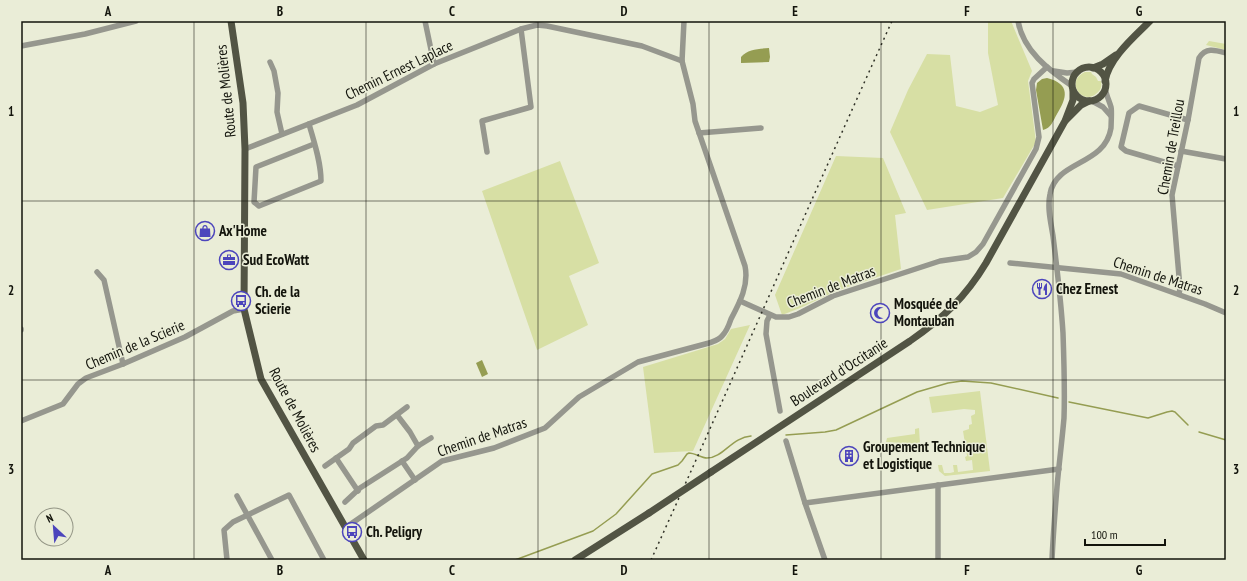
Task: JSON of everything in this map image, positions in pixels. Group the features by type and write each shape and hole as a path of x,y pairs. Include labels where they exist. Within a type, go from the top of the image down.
{"main road":[{"name":"Route de Molières","path":"231,21 243,103 245,149 244,309 261,379 364,560"},
{"path":"1122,50 1103,64 1093,68 1085,68 1078,72 1073,78 1073,89 1081,99 1090,101 1100,96 1105,84 1108,69 1122,50 1150,21"},
{"path":"1093,68 1102,74 1105,84"},
{"name":"Boulevard d'Occitanie","path":"575,560 910,341 949,311 966,293 980,273 1065,121 1073,100 1073,89"},
{"name":"Boulevard d'Occitanie","path":"1065,121 1081,105 1090,101"}],"street":[{"path":"21,46 85,34 136,21"},
{"path":"425,21 434,64"},
{"path":"684,21 682,61 693,104 695,121 746,274 746,283 740,301"},
{"path":"1018,21 1023,37 1037,58 1073,89"},
{"name":"Chemin Ernest Laplace","path":"245,149 357,105 434,64 537,25 642,46 682,61"},
{"path":"487,152 482,121 531,107 521,30"},
{"name":"Chemin de Treillou","path":"1180,294 1172,195 1199,58 1202,53 1207,51 1216,50 1226,53"},
{"path":"270,62 274,71 278,93 278,112 282,134"},
{"path":"1048,68 1062,73 1078,72"},
{"name":"Chemin de Matras","path":"345,528 442,461 494,448 545,428 579,397 638,362 709,343 720,338 726,331 740,301 770,315 782,318 789,317 833,296 940,261 968,258 984,244 1036,149 1039,136 1032,83 1034,79 1048,68"},
{"path":"1052,560 1064,417 1064,388 1062,328 1048,202 1050,192 1057,179 1070,168 1090,158 1104,147 1110,134 1112,110 1106,96 1105,84"},
{"path":"1090,101 1103,106 1111,116"},
{"path":"1178,166 1126,151 1121,147 1122,141 1129,113 1139,106 1188,120"},
{"path":"309,124 314,144 321,172 321,181 258,206 254,202 256,167 314,144"},
{"path":"699,133 761,128"},
{"path":"1181,151 1226,159"},
{"name":"Chemin de Matras","path":"1010,262 1121,274 1180,294 1226,312"},
{"path":"97,272 104,280 123,364"},
{"name":"Chemin de la Scierie","path":"21,421 63,404 78,384 86,378 123,364 185,337 233,311 244,309"},
{"path":"770,315 767,321 766,334 780,411"},
{"path":"325,466 349,449 353,443 376,426 383,425 407,407"},
{"path":"397,414 418,446"},
{"path":"345,502 358,490 407,458 418,446 431,438"},
{"path":"786,441 805,503 825,560"},
{"path":"336,458 358,490"},
{"path":"402,461 414,480"},
{"path":"805,503 1059,469"},
{"path":"938,485 938,560"},
{"path":"225,559 224,530 233,522 289,495 324,560"},
{"path":"237,496 272,560"}],"shaded area":[{"path":"988,21 1011,21 1032,71 1028,81 1036,142 1003,198 927,210 890,132 908,90 927,54 950,55 956,106 980,112 998,105 988,53"},
{"path":"1209,41 1226,44 1226,50 1206,45"},
{"path":"769,48 769,62 741,63 741,57 747,52"},
{"path":"1085,72 1091,72 1098,81 1101,81 1100,89 1097,93 1086,97 1078,91 1076,86 1076,81 1079,76"},
{"path":"1047,78 1060,84 1065,92 1065,97 1052,124 1043,130 1036,90 1037,83 1042,79"},
{"path":"836,156 883,158 906,213 895,215 901,269 836,291 782,315 775,295"},
{"path":"560,161 599,263 569,276 588,325 537,350 482,191"},
{"path":"750,325 693,451 654,453 643,367 718,344 725,339 731,329"},
{"path":"482,360 488,374 482,377 476,363"},
{"path":"980,391 990,471 945,476 939,471 938,465 942,465 944,473 954,472 953,465 957,465 958,472 973,470 972,460 966,461 965,457 967,456 963,431 969,429 969,425 972,424 971,416 975,414 975,410 964,409 932,413 929,397"},
{"path":"919,428 920,444 886,442 887,438 915,434 915,429"}],"waterway":[{"path":"786,435 836,430 917,392 948,383 962,381 991,383 1058,398"},
{"path":"1069,402 1148,418 1172,411 1175,412 1188,425"},
{"path":"1199,432 1226,440"},
{"path":"515,560 593,531 616,514 652,474 678,465 687,454 691,453 705,458 713,457 738,440 751,436"}],"railway":[{"path":"651,560 892,21"}],"place":[{"name":"Ax'Home","path":"205,231"},
{"name":"Sud EcoWatt","path":"229,260"},
{"name":"Chez Ernest","path":"1042,289"},
{"name":"Ch. de la Scierie","path":"241,301"},
{"name":"Mosquée de Montauban","path":"880,313"},
{"name":"Groupement Technique et Logistique","path":"849,456"},
{"name":"Ch. Peligry","path":"352,532"}]}
